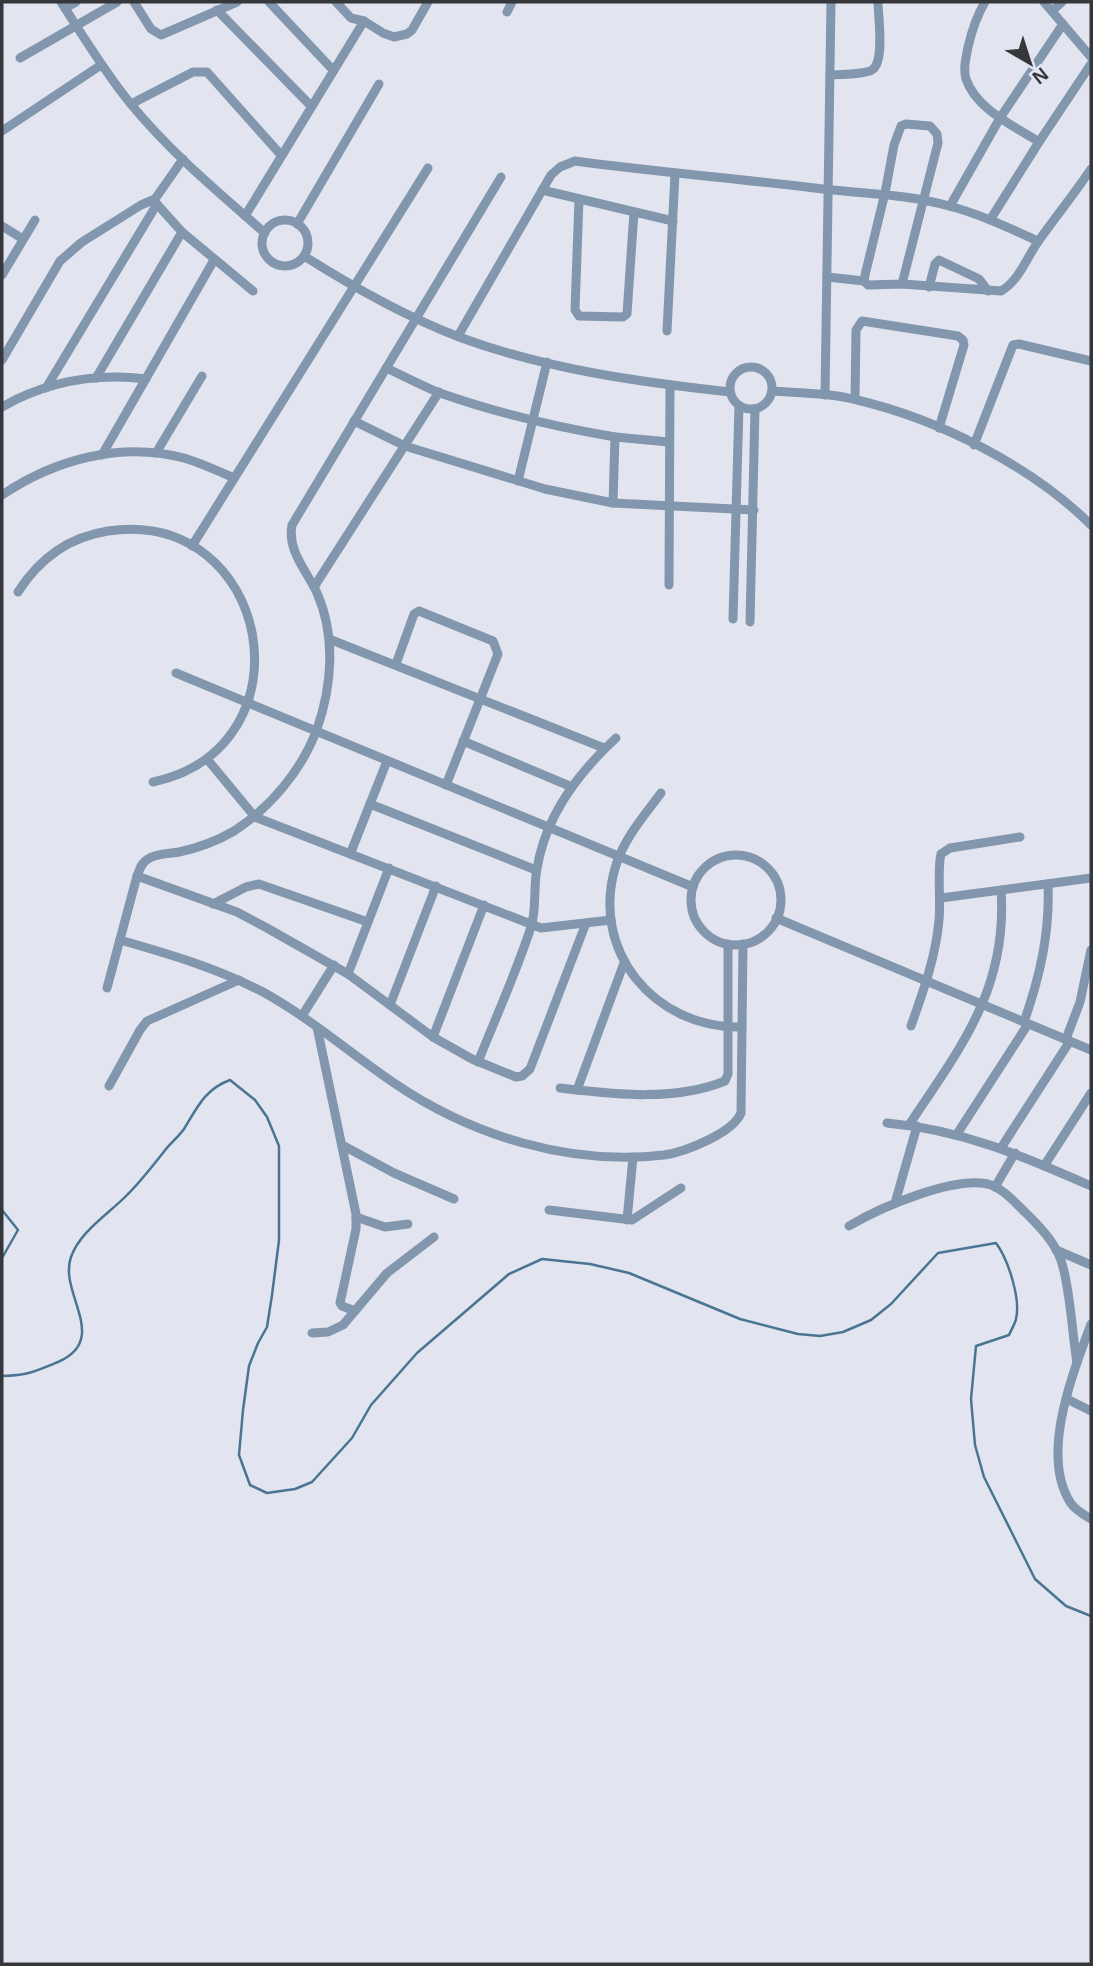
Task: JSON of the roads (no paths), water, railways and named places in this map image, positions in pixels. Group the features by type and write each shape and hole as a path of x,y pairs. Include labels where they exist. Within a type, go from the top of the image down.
{"street":[{"path":"76,2 63,5 101,65 131,104 183,159 265,233"},
{"path":"20,58 117,2"},
{"path":"134,2 151,29 161,35 237,2"},
{"path":"269,2 333,70"},
{"path":"336,2 351,18 365,21 388,36 401,37 412,30 428,2"},
{"path":"507,12 512,2"},
{"path":"825,396 831,2"},
{"path":"830,75 869,72 876,66 880,57 878,2"},
{"path":"985,2 975,19 964,65 966,79 972,91 1000,118 1039,142"},
{"path":"1044,2 1091,57"},
{"path":"1052,11 1062,2"},
{"path":"217,10 310,106"},
{"path":"245,216 310,106 365,21"},
{"path":"950,206 1000,118 1063,24"},
{"path":"990,220 1091,64"},
{"path":"2,131 101,65"},
{"path":"131,104 193,72 204,71 212,76 281,155"},
{"path":"297,225 379,84"},
{"path":"864,281 899,130 906,124 930,126 937,134 938,143 902,284"},
{"path":"46,388 183,159"},
{"path":"458,336 542,190 555,171 564,164 575,162 885,193 950,206 1038,241"},
{"path":"192,546 428,168"},
{"path":"827,277 864,281 868,285 878,287 902,284 1001,291 1008,287 1091,169"},
{"path":"667,331 675,174"},
{"path":"107,988 137,876 143,863 150,858 209,844 255,817 287,782 316,731 329,678 329,639 325,616 314,587 292,545 292,525 500,177"},
{"path":"542,190 673,221"},
{"path":"579,198 575,310 579,316 623,317 627,314 634,212"},
{"path":"155,202 183,232 253,291"},
{"path":"2,360 60,261 82,242 141,205 155,202"},
{"path":"2,275 35,220"},
{"path":"290,221 297,225 302,229 307,242 304,256 293,265 285,266 270,261 262,248 265,233 276,223 290,221"},
{"path":"2,226 23,239"},
{"path":"96,378 183,232"},
{"path":"304,256 354,287 458,336 547,362 610,376 730,391"},
{"path":"102,455 214,260"},
{"path":"929,287 934,264 939,260 979,279 988,291"},
{"path":"855,399 856,330 862,321 958,336 964,345 939,428"},
{"path":"974,444 1013,345 1019,344 1091,361"},
{"path":"518,481 547,362"},
{"path":"386,368 439,393 533,420 615,437 669,442"},
{"path":"733,620 739,406 730,391 732,377 743,368 764,371 769,377 772,391 766,402 755,409 739,406"},
{"path":"156,453 202,376"},
{"path":"2,407 46,388 96,378 146,379"},
{"path":"669,585 670,385"},
{"path":"772,391 855,399 939,428 1015,467 1055,493 1091,525"},
{"path":"314,587 439,393"},
{"path":"750,622 755,409"},
{"path":"354,421 405,446 545,489 613,503 754,510"},
{"path":"613,503 615,437"},
{"path":"2,495 26,479 64,464 130,452 183,458 234,478"},
{"path":"18,592 47,558 75,540 97,533 121,530 168,536 192,546 210,559 227,577 250,618 256,654 254,679 247,702 229,735 206,759 184,772 153,782"},
{"path":"396,664 416,611 495,644 498,654 446,785"},
{"path":"329,639 604,748"},
{"path":"176,673 693,887"},
{"path":"478,1062 532,925 536,905 536,870 549,828 572,787 615,738"},
{"path":"463,741 572,787"},
{"path":"206,759 255,817 351,852 532,925 547,928 611,920"},
{"path":"351,852 387,761"},
{"path":"661,793 634,829 619,857 611,888 611,920 615,940 624,963 644,989 673,1011 706,1025 742,1027"},
{"path":"370,804 536,870"},
{"path":"911,1026 937,938 942,898 939,861 943,852 950,848 1020,837"},
{"path":"740,855 755,859 772,873 779,887 781,902 776,918 764,935 743,944 728,944 708,935 698,924 692,910 693,887 700,873 718,859 740,855"},
{"path":"348,974 389,868"},
{"path":"137,876 257,923 348,974 433,1037 478,1062 516,1077 528,1072 586,923"},
{"path":"942,898 1091,878"},
{"path":"213,904 246,887 259,884 368,922"},
{"path":"957,1134 1026,1023 1045,948 1048,884"},
{"path":"390,1005 436,886"},
{"path":"895,1203 913,1126 983,1005 999,949 1001,890"},
{"path":"433,1037 484,905"},
{"path":"776,918 1026,1023 1090,1046"},
{"path":"120,940 186,959 239,980 302,1016 407,1091 475,1126 550,1149 591,1156 633,1157 685,1151 739,1119 743,944"},
{"path":"559,1088 648,1094 724,1083 728,1074 728,944"},
{"path":"1001,1148 1068,1040 1080,1002 1091,950"},
{"path":"577,1090 624,963"},
{"path":"302,1016 334,965"},
{"path":"108,1086 147,1021 239,980"},
{"path":"317,1027 356,1217 340,1301 342,1306 355,1311"},
{"path":"1044,1166 1091,1093"},
{"path":"887,1123 957,1134 1015,1153 1090,1183"},
{"path":"342,1145 394,1173 454,1199"},
{"path":"995,1187 1015,1153"},
{"path":"627,1220 633,1157"},
{"path":"849,1226 895,1203 932,1191 969,1184 995,1187 1047,1234 1056,1251 1063,1267 1077,1363"},
{"path":"548,1210 636,1219 681,1188"},
{"path":"356,1217 385,1227 408,1224"},
{"path":"312,1333 334,1330 347,1321 397,1264 434,1237"},
{"path":"1056,1251 1091,1265"},
{"path":"1091,1324 1089,1336 1077,1363 1060,1432 1059,1476 1071,1504 1091,1519"},
{"path":"1067,1399 1091,1411"}],"waterway":[{"path":"2,1376 37,1371 73,1352 81,1341 82,1328 69,1271 75,1248 88,1231 143,1178 182,1132 208,1094 230,1080 255,1100 267,1117 279,1146 279,1240 272,1295 267,1327 249,1366 239,1455 250,1485 267,1493 295,1489 312,1482 352,1438 371,1405 417,1353 509,1274 542,1259 590,1264 629,1273 740,1319 798,1334 820,1336 843,1332 871,1320 891,1304 938,1253 996,1243 1012,1280 1017,1311 1009,1335 976,1346 971,1399 975,1445 984,1477 1035,1579 1066,1606 1091,1616"},
{"path":"2,1210 18,1230 2,1258"}]}
